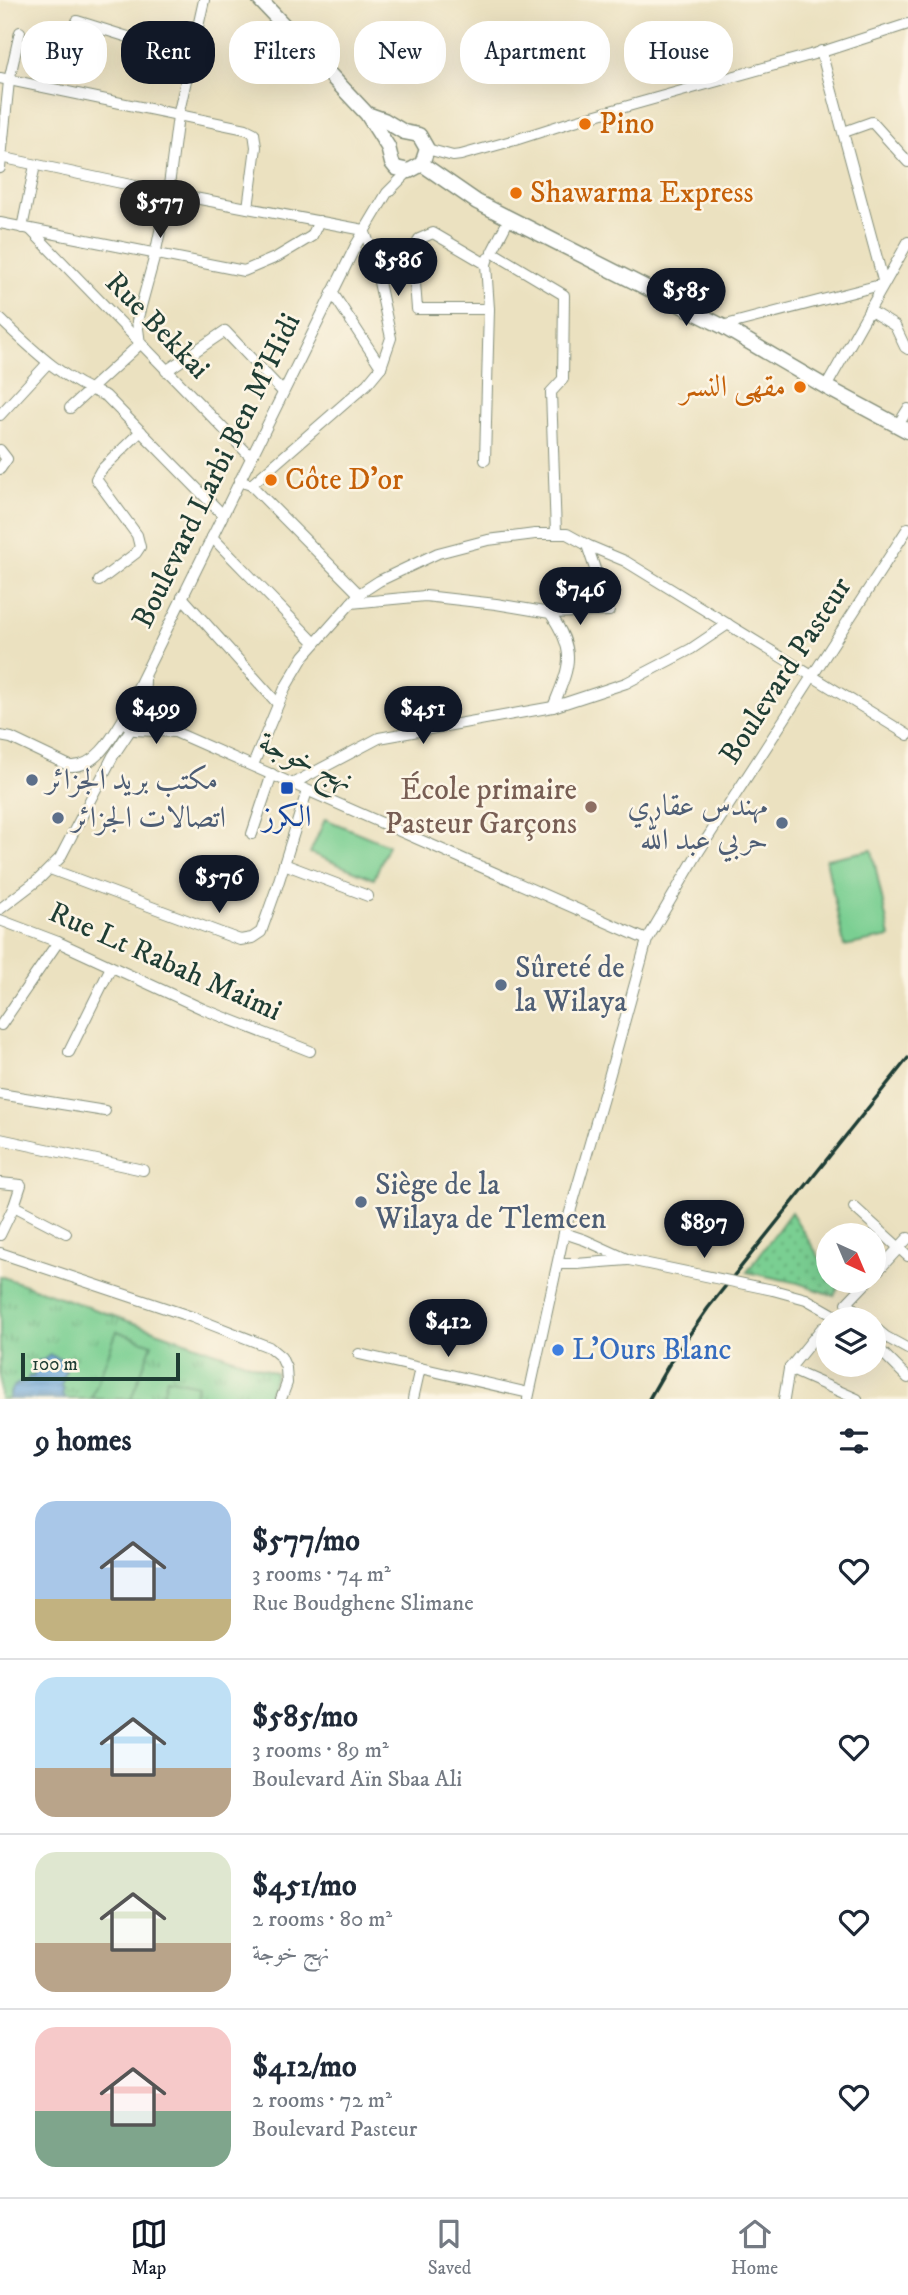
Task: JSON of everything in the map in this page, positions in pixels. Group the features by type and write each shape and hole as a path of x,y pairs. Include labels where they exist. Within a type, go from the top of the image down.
{"main road":[{"path":"260,0 367,114 388,148 392,163 396,167 415,168 509,219 722,326 903,428"},
{"path":"367,114 404,132 419,135 427,149 427,155 415,168"},
{"path":"388,148 394,137 404,132"}],"street":[{"path":"200,21 204,0"},
{"path":"427,149 453,156 461,155 905,28"},
{"path":"20,32 4,80 1,161 35,165 364,230 373,254 391,338 381,367 367,384 251,485"},
{"path":"821,51 884,284"},
{"path":"4,80 246,129 254,133 256,147 248,208"},
{"path":"70,408 140,344 137,321 168,193 178,116 186,84"},
{"path":"844,132 872,122 908,162"},
{"path":"384,199 392,163"},
{"path":"26,228 35,165"},
{"path":"384,199 415,168"},
{"name":"Boulevard Larbi Ben M'Hidi","path":"0,736 11,738 70,766 83,765 96,756 113,736 332,292 364,230 384,199"},
{"path":"485,460 489,309 486,264 509,219"},
{"path":"0,223 244,271 277,257 312,236 319,222"},
{"name":"Rue Bekkai","path":"26,228 251,457"},
{"path":"486,264 433,233 419,239 413,257 417,309 489,309"},
{"path":"826,387 908,242"},
{"path":"492,252 564,295 563,379 551,392 556,533"},
{"path":"722,326 884,284"},
{"path":"332,292 381,367"},
{"path":"869,310 895,326 908,349"},
{"path":"0,319 48,363 90,390 106,396 222,514"},
{"path":"166,371 225,331 283,392"},
{"path":"0,415 48,363"},
{"path":"903,428 908,409"},
{"path":"99,581 140,547 137,535 96,479 101,470 141,431"},
{"path":"0,469 4,454"},
{"path":"239,481 251,485 359,594"},
{"name":"Boulevard Pasteur","path":"529,1396 564,1233 647,940 699,851 908,528"},
{"path":"253,765 278,704 304,656 359,594 438,553 488,540 556,533 567,534 625,561 908,735"},
{"path":"212,537 315,643"},
{"path":"351,603 425,596 550,613 609,611 587,545"},
{"path":"182,597 278,704"},
{"path":"550,613 564,634 569,665 553,707"},
{"path":"292,784 379,738 553,707 626,683 691,649 729,624"},
{"path":"0,909 60,858 113,756 135,729 148,723 145,671"},
{"path":"135,729 126,724 126,714 133,706 146,710"},
{"name":"نهج خوجة","path":"146,710 175,732 647,940"},
{"name":"نهج خوجة","path":"135,729 175,732"},
{"path":"253,834 272,774"},
{"path":"50,869 240,940 252,938 261,932 307,791"},
{"path":"285,864 368,895"},
{"name":"Rue Lt Rabah Maimi","path":"0,919 58,942 203,1009 310,1051"},
{"path":"1,1025 58,942"},
{"path":"69,1052 111,968"},
{"path":"0,1094 105,1111"},
{"path":"0,1139 143,1170"},
{"path":"0,1183 20,1185 15,1206 0,1235"},
{"path":"15,1206 66,1233"},
{"path":"855,1207 908,1256"},
{"path":"564,1233 629,1260 773,1290 806,1299 820,1307"},
{"path":"886,1262 908,1238"},
{"path":"0,1253 192,1317 269,1347 281,1357 286,1368 287,1383 281,1399"},
{"path":"559,1264 629,1260"},
{"path":"851,1307 847,1303 857,1293"},
{"path":"784,1399 789,1369 816,1335"},
{"path":"886,1337 908,1349"},
{"path":"359,1354 529,1396"},
{"path":"886,1356 908,1378"},
{"path":"414,1399 420,1368"},
{"path":"789,1369 857,1399"}],"green space":[{"path":"325,819 388,845 374,879 310,853"},
{"path":"872,850 890,937 844,946 826,859"},
{"path":"791,1212 816,1252 816,1290 747,1272"},
{"path":"0,1276 276,1373 267,1399 0,1399"},
{"path":"117,1331 152,1344 131,1399 98,1399 92,1397"},
{"path":"167,1378 197,1385 193,1399 162,1399"}],"water":[{"path":"50,1355 61,1359 66,1369 61,1387 64,1388 62,1395 67,1399 9,1399 14,1386 27,1381 29,1376 33,1377 39,1360 42,1361"}],"railway":[{"path":"649,1399 671,1361 708,1308 908,1058"}],"place":[{"name":"Pino","path":"585,124"},
{"name":"Shawarma Express","path":"516,193"},
{"name":"مقهى النسر","path":"800,387"},
{"name":"Côte D'or","path":"271,480"},
{"name":"مكتب بريد الجزائر","path":"32,780"},
{"name":"الكرز","path":"287,788"},
{"name":"École primaire Pasteur Garçons","path":"591,807"},
{"name":"اتصالات الجزائر","path":"58,818"},
{"name":"مهندس عقاري حربي عبد الله","path":"782,823"},
{"name":"Sûreté de la Wilaya","path":"501,985"},
{"name":"Siège de la Wilaya de Tlemcen","path":"361,1202"},
{"name":"L'Ours Blanc","path":"558,1350"}]}
